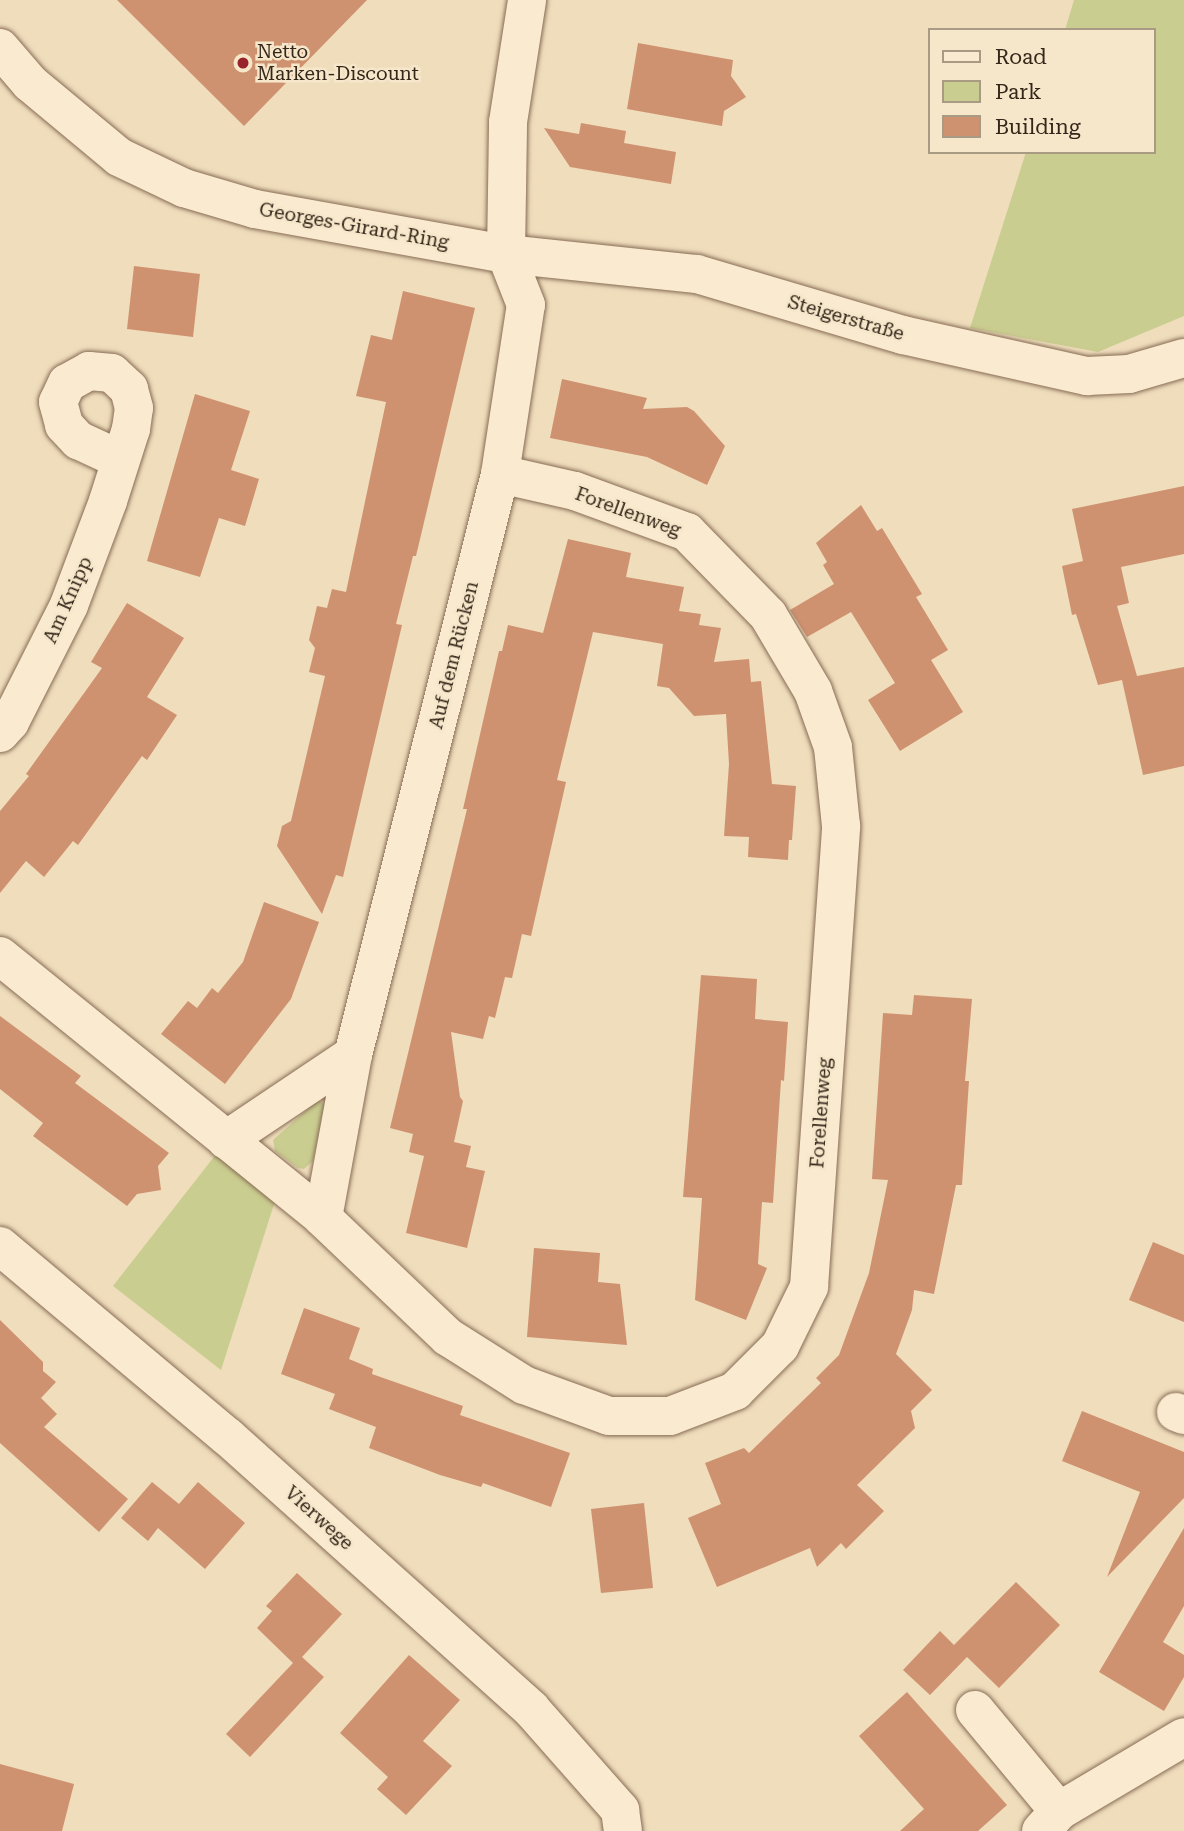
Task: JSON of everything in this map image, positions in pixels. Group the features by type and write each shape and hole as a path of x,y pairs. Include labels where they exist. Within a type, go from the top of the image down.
{"street":[{"path":"506,254 508,122 527,0"},
{"name":"Georges-Girard-Ring","path":"0,48 30,83 119,157 184,188 256,209 506,254"},
{"name":"Steigerstraße","path":"506,254 697,274 903,335 1087,376 1129,374 1184,358"},
{"name":"Auf dem Rücken","path":"323,1219 353,1055 500,474 526,305 506,254"},
{"name":"Am Knipp","path":"0,733 10,722 69,605 121,460"},
{"name":"Forellenweg","path":"226,1140 323,1219 448,1337 524,1385 609,1416 670,1416 734,1391 780,1346 809,1287 841,826 834,747 813,691 768,615 687,532 575,491 500,474"},
{"path":"0,956 226,1140 353,1055"},
{"name":"Vierwege","path":"0,1246 229,1437 531,1709 621,1820"},
{"path":"975,1710 1050,1821 1184,1737"}],"green space":[{"path":"1074,0 1184,0 1184,316 1098,352 970,328 1025,154 1156,154 1156,28 1066,28"},
{"path":"318,1100 325,1105 313,1161 304,1169 298,1168 275,1151 273,1140"},
{"path":"217,1153 276,1198 221,1370 113,1286"}],"building":[{"name":"Netto Marken-Discount","path":"117,0 367,0 244,126"},
{"path":"638,43 733,60 731,76 746,97 724,111 722,126 627,109"},
{"path":"581,123 626,131 624,143 676,152 671,184 570,167 544,128 579,134"},
{"path":"134,266 200,274 193,337 127,329"},
{"path":"403,291 475,308 416,556 413,556 396,624 402,625 343,877 336,875 322,914 277,846 282,826 291,821 325,676 309,672 315,648 309,640 317,606 327,608 332,589 346,592 386,402 356,396 371,335 392,340"},
{"path":"562,379 647,398 643,409 687,407 694,411 725,446 707,485 647,457 550,438"},
{"path":"195,394 250,411 231,470 259,479 245,526 219,518 200,577 147,561"},
{"path":"1184,486 1184,554 1121,567 1129,603 1117,606 1137,676 1184,667 1184,766 1143,775 1122,680 1098,685 1076,614 1072,615 1062,566 1083,561 1072,509"},
{"path":"861,505 877,531 882,528 922,594 916,597 948,650 931,660 963,712 900,751 868,700 895,683 851,612 807,637 790,610 834,584 823,565 827,562 816,543"},
{"path":"568,539 631,553 626,577 684,587 679,611 701,614 699,625 721,628 714,662 749,659 751,682 761,681 772,784 796,786 792,840 789,840 788,860 748,857 749,837 724,836 729,764 726,714 694,716 669,688 657,686 663,644 593,632 557,780 566,782 531,936 522,934 512,978 505,977 495,1018 489,1016 483,1039 451,1032 460,1097 463,1101 454,1142 471,1146 466,1167 485,1171 467,1248 406,1233 424,1156 409,1152 413,1134 390,1128 467,809 463,809 499,651 502,651 508,625 543,633"},
{"path":"127,603 184,638 147,697 177,715 147,760 142,756 78,845 73,841 44,877 26,861 0,893 0,811 29,776 26,774 102,668 91,662"},
{"path":"264,902 319,922 291,999 225,1084 161,1034 188,1001 197,1008 212,988 218,993 243,962"},
{"path":"701,975 757,979 755,1019 788,1022 784,1081 781,1080 773,1203 762,1202 758,1264 767,1268 746,1320 695,1300 702,1198 683,1197"},
{"path":"914,995 972,999 965,1081 969,1081 962,1185 956,1185 934,1294 914,1290 912,1310 896,1354 932,1390 911,1411 915,1428 857,1485 884,1511 846,1549 841,1543 817,1567 810,1548 717,1587 688,1518 721,1504 705,1463 744,1448 749,1453 821,1383 816,1378 839,1355 869,1273 888,1180 872,1179 883,1013 912,1015"},
{"path":"0,1016 81,1076 75,1083 169,1153 158,1166 161,1190 137,1194 127,1206 33,1136 43,1123 0,1089"},
{"path":"1153,1242 1184,1255 1184,1322 1129,1300"},
{"path":"534,1248 600,1253 598,1282 620,1284 627,1345 527,1337"},
{"path":"304,1308 360,1328 349,1359 373,1369 372,1374 463,1406 460,1415 570,1453 551,1507 483,1483 481,1487 440,1475 369,1448 376,1427 329,1409 335,1394 281,1374"},
{"path":"0,1320 43,1362 43,1371 56,1382 41,1398 57,1414 44,1427 128,1499 99,1532 0,1443"},
{"path":"1082,1411 1184,1452 1184,1498 1107,1577 1140,1492 1062,1461"},
{"path":"152,1482 179,1504 198,1482 245,1523 205,1569 158,1528 148,1541 121,1518"},
{"path":"644,1503 653,1588 601,1593 591,1509"},
{"path":"1184,1528 1184,1606 1163,1642 1184,1655 1184,1677 1164,1711 1099,1672"},
{"path":"297,1573 342,1614 302,1657 324,1677 250,1757 226,1734 293,1663 257,1628 272,1611 266,1606"},
{"path":"1016,1582 1060,1625 999,1688 967,1657 930,1695 903,1670 940,1631 954,1645"},
{"path":"409,1655 460,1700 423,1741 452,1766 406,1815 377,1789 388,1777 340,1733"},
{"path":"907,1692 1007,1805 978,1831 900,1831 924,1809 859,1736"},
{"path":"0,1764 74,1784 62,1831 0,1831"}],"place":[{"name":"Netto Marken-Discount","path":"243,63"}]}
